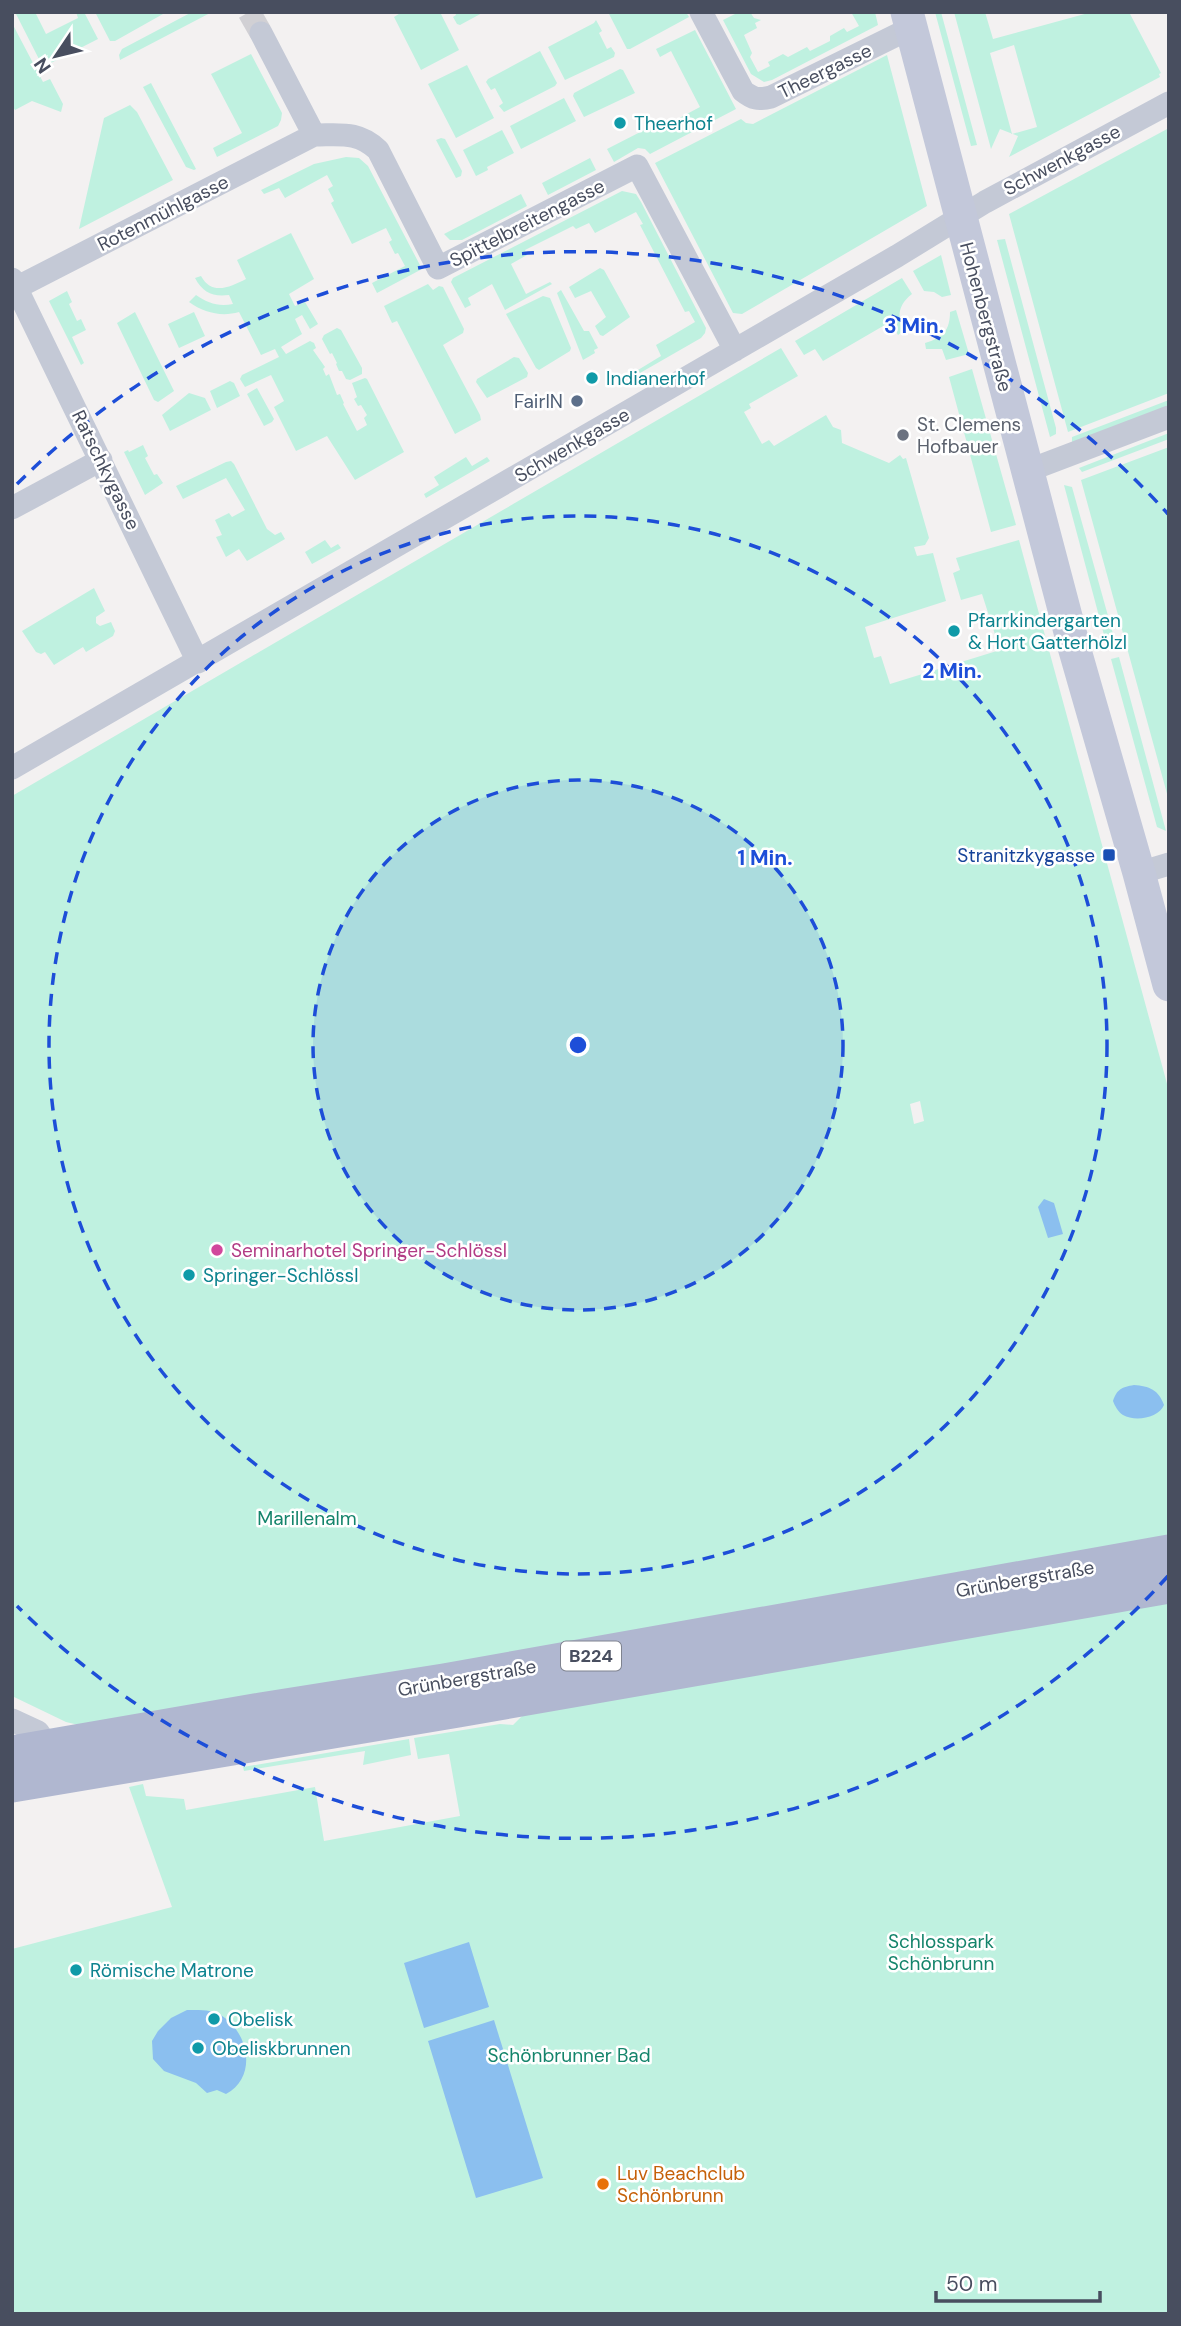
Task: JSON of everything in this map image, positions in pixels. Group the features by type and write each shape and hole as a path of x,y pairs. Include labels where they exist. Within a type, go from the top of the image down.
{"main road":[{"name":"Grünbergstraße","path":"12,1754 458,1680 1169,1553"},
{"name":"Grünbergstraße","path":"12,1784 457,1710 1169,1584"}],"street":[{"name":"Theergasse","path":"701,12 743,91 753,99 762,100 909,20"},
{"name":"Hohenbergstraße","path":"909,20 1074,647 1154,869 1169,985"},
{"path":"261,33 314,135"},
{"name":"Schwenkgasse","path":"12,768 897,256 959,217 1169,103"},
{"name":"Rotenmühlgasse","path":"14,286 314,135"},
{"name":"Spittelbreitengasse","path":"314,135 355,135 369,141 378,150 438,268 637,166 734,350"},
{"name":"Ratschkygasse","path":"14,286 102,460 198,662"},
{"path":"1027,471 1169,417"},
{"path":"12,508 102,460"},
{"path":"12,1720 38,1732 49,1748"}],"green space":[{"path":"15,12 35,12 46,34 78,18 76,12 84,12 98,39 43,67"},
{"path":"95,12 163,14 115,41 110,41"},
{"path":"192,12 212,12 120,60 122,49"},
{"path":"402,12 440,12 459,50 421,70 394,17"},
{"path":"455,12 484,12 460,25 453,17"},
{"path":"608,12 686,12 689,17 627,49"},
{"path":"739,12 750,12 754,18 761,20 755,23 757,28 744,35 752,53 750,57 758,72 770,66 768,62 783,54 788,57 807,47 810,51 830,41 830,36 844,28 847,32 859,26 851,12 875,12 878,25 764,82 751,74 723,20"},
{"path":"935,12 941,12 977,145 971,146"},
{"path":"954,12 985,12 993,39 1092,12 1129,12 1161,73 1160,77 1009,157 1018,136 1012,134 1000,129 991,149","holes":["1014,45 1037,127 1012,134 990,53"]},
{"path":"596,20 602,31 599,33 607,49 611,47 615,53 614,57 565,80 548,47"},
{"path":"12,23 43,82 50,79 63,104 61,112 32,101 15,110 12,105"},
{"path":"695,30 736,109 650,154 645,149 638,148 614,162 607,149 652,126 655,131 700,107 671,51 660,57 656,49"},
{"path":"540,51 557,83 504,112 499,106 503,103 495,88 491,90 486,82"},
{"path":"251,54 282,113 281,120 278,126 217,157 213,148 242,133 211,74"},
{"path":"887,55 927,206 742,314 733,313 655,163 741,119 753,124"},
{"path":"467,65 494,118 456,138 428,84"},
{"path":"620,69 635,93 584,117 574,93"},
{"path":"151,83 196,169 186,167 143,87"},
{"path":"564,98 576,121 521,149 510,126"},
{"path":"130,105 137,112 173,180 79,229 104,118"},
{"path":"1169,128 1169,393 1068,432 1009,214"},
{"path":"502,130 514,153 476,176 463,150"},
{"path":"445,139 462,171 461,176 456,178 436,140"},
{"path":"346,157 359,158 368,166 422,269 377,293 372,283 405,266 389,242 392,240 386,228 352,244 331,203 334,201 328,189 333,186 327,175 285,198 279,188 264,194 261,190 314,164"},
{"path":"590,158 596,170 548,195 542,183"},
{"path":"622,191 636,194 641,202 706,328 701,338 640,373 638,370 661,356 656,345 695,322 689,311 685,312 640,225 643,224 636,212 595,233 589,223 576,229 573,226 525,250 527,255 511,264 526,294 550,282 552,284 505,310 492,284 468,298 471,305 465,308 451,282 453,278"},
{"path":"521,194 527,206 462,240 450,240 444,234"},
{"path":"291,233 314,279 289,294 295,306 305,302 318,324 310,329 302,315 295,319 302,334 281,347 286,354 310,341 314,343 316,348 313,350 325,367 323,369 326,376 329,374 337,395 340,394 357,431 367,425 364,418 367,415 354,399 357,397 352,383 367,379 404,452 355,480 327,436 296,451 274,407 284,401 271,375 245,387 240,379 242,375 279,357 275,349 261,355 239,312 213,313 189,302 196,295 213,304 233,304 229,295 209,293 195,278 201,276 210,286 216,288 240,282 246,279 237,260"},
{"path":"1005,239 1056,428 1056,434 1050,437 997,240"},
{"path":"941,255 951,295 942,297 934,292 924,291 913,271"},
{"path":"600,268 604,270 630,317 603,336 595,326 606,317 591,291 575,298 569,287"},
{"path":"902,278 912,294 901,307 903,331 898,335 890,322 823,361 815,349 804,355 795,341"},
{"path":"428,284 433,290 439,286 443,287 464,329 463,333 443,345 481,420 455,434 397,321 392,323 384,306"},
{"path":"561,290 584,331 589,331 598,348 583,360 557,293"},
{"path":"67,291 72,302 69,304 77,321 81,319 86,330 72,337 84,363 81,365 49,301"},
{"path":"543,296 550,298 571,348 539,370 506,314"},
{"path":"956,310 969,354 946,360 942,349 926,349 925,343 944,332 949,324 950,312"},
{"path":"135,312 174,391 158,402 154,400 117,323"},
{"path":"194,312 205,336 179,348 168,324"},
{"path":"337,328 341,330 362,368 362,374 350,380 339,371 332,353 330,354 322,339"},
{"name":"Marillenalm","path":"781,348 798,376 749,404 751,408 744,412 762,444 769,440 774,446 826,415 833,427 841,430 842,443 889,463 900,455 903,459 906,458 929,538 925,545 914,547 917,556 933,553 946,601 865,627 874,658 881,656 890,684 1000,650 982,594 961,600 953,573 960,570 956,558 1019,540 1169,1091 1169,1540 87,1727 66,1722 12,1696 12,796","holes":["920,1101 924,1121 914,1124 910,1104"]},
{"path":"514,357 519,358 528,373 527,377 487,398 476,382 477,379"},
{"path":"972,369 1016,525 991,532 949,377"},
{"path":"230,381 234,383 240,396 217,408 210,391"},
{"path":"257,388 274,419 264,426 247,394"},
{"path":"189,393 205,398 211,410 170,431 162,415"},
{"path":"1169,400 1169,406 1072,443 1072,437"},
{"path":"1169,433 1169,439 1082,472 1079,468"},
{"path":"143,445 148,456 145,458 154,475 157,474 163,483 145,495 124,452"},
{"path":"1169,447 1169,801 1081,480"},
{"path":"466,457 472,466 487,457 490,461 426,498 424,494 439,485 434,477"},
{"path":"231,461 267,529 275,535 281,532 285,539 247,561 239,549 226,557 216,537 222,535 215,520 229,513 232,517 245,510 226,478 183,499 176,486"},
{"path":"1064,485 1072,487 1117,648 1108,650"},
{"path":"325,540 331,548 338,544 341,548 312,564 305,552"},
{"path":"94,588 105,611 96,617 96,623 100,626 111,622 115,631 113,636 86,652 83,647 54,665 45,652 36,652 22,631"},
{"path":"1119,657 1166,831 1157,827 1111,659"},
{"name":"Schlosspark Schönbrunn","path":"1169,1602 1169,2314 12,2314 12,1949 172,1907 129,1787 143,1784 146,1796 184,1799 186,1810 315,1787 324,1841 460,1816 449,1754 418,1759 414,1738 500,1724 513,1725 523,1715"},
{"path":"409,1739 411,1755 363,1765 365,1751 244,1771 243,1767"}],"water":[{"path":"1044,1199 1054,1203 1063,1234 1048,1238 1038,1207"},
{"path":"1134,1385 1156,1392 1164,1405 1157,1413 1140,1418 1121,1414 1113,1401 1116,1394 1120,1389"},
{"path":"469,1942 489,2007 424,2028 404,1963"},
{"name":"Obeliskbrunnen","path":"187,2010 221,2015 240,2036 246,2057 245,2068 236,2087 226,2094 217,2090 207,2093 196,2083 164,2071 153,2059 152,2041 158,2031 171,2018"},
{"path":"494,2020 543,2178 476,2198 428,2041"}],"tunnel":[{"path":"249,12 261,33"}],"place":[{"name":"Theerhof","path":"620,123"},
{"name":"Indianerhof","path":"592,378"},
{"name":"FairIN","path":"577,401"},
{"name":"St. Clemens Hofbauer","path":"903,435"},
{"name":"Pfarrkindergarten & Hort Gatterhölzl","path":"954,631"},
{"name":"Stranitzkygasse","path":"1109,855"},
{"name":"Seminarhotel Springer-Schlössl","path":"217,1250"},
{"name":"Springer-Schlössl","path":"189,1275"},
{"name":"Römische Matrone","path":"76,1970"},
{"name":"Obelisk","path":"214,2019"},
{"name":"Obeliskbrunnen","path":"198,2048"},
{"name":"Luv Beachclub Schönbrunn","path":"603,2184"}],"park label":[{"name":"Schönbrunner Bad","path":"569,2055"}]}
